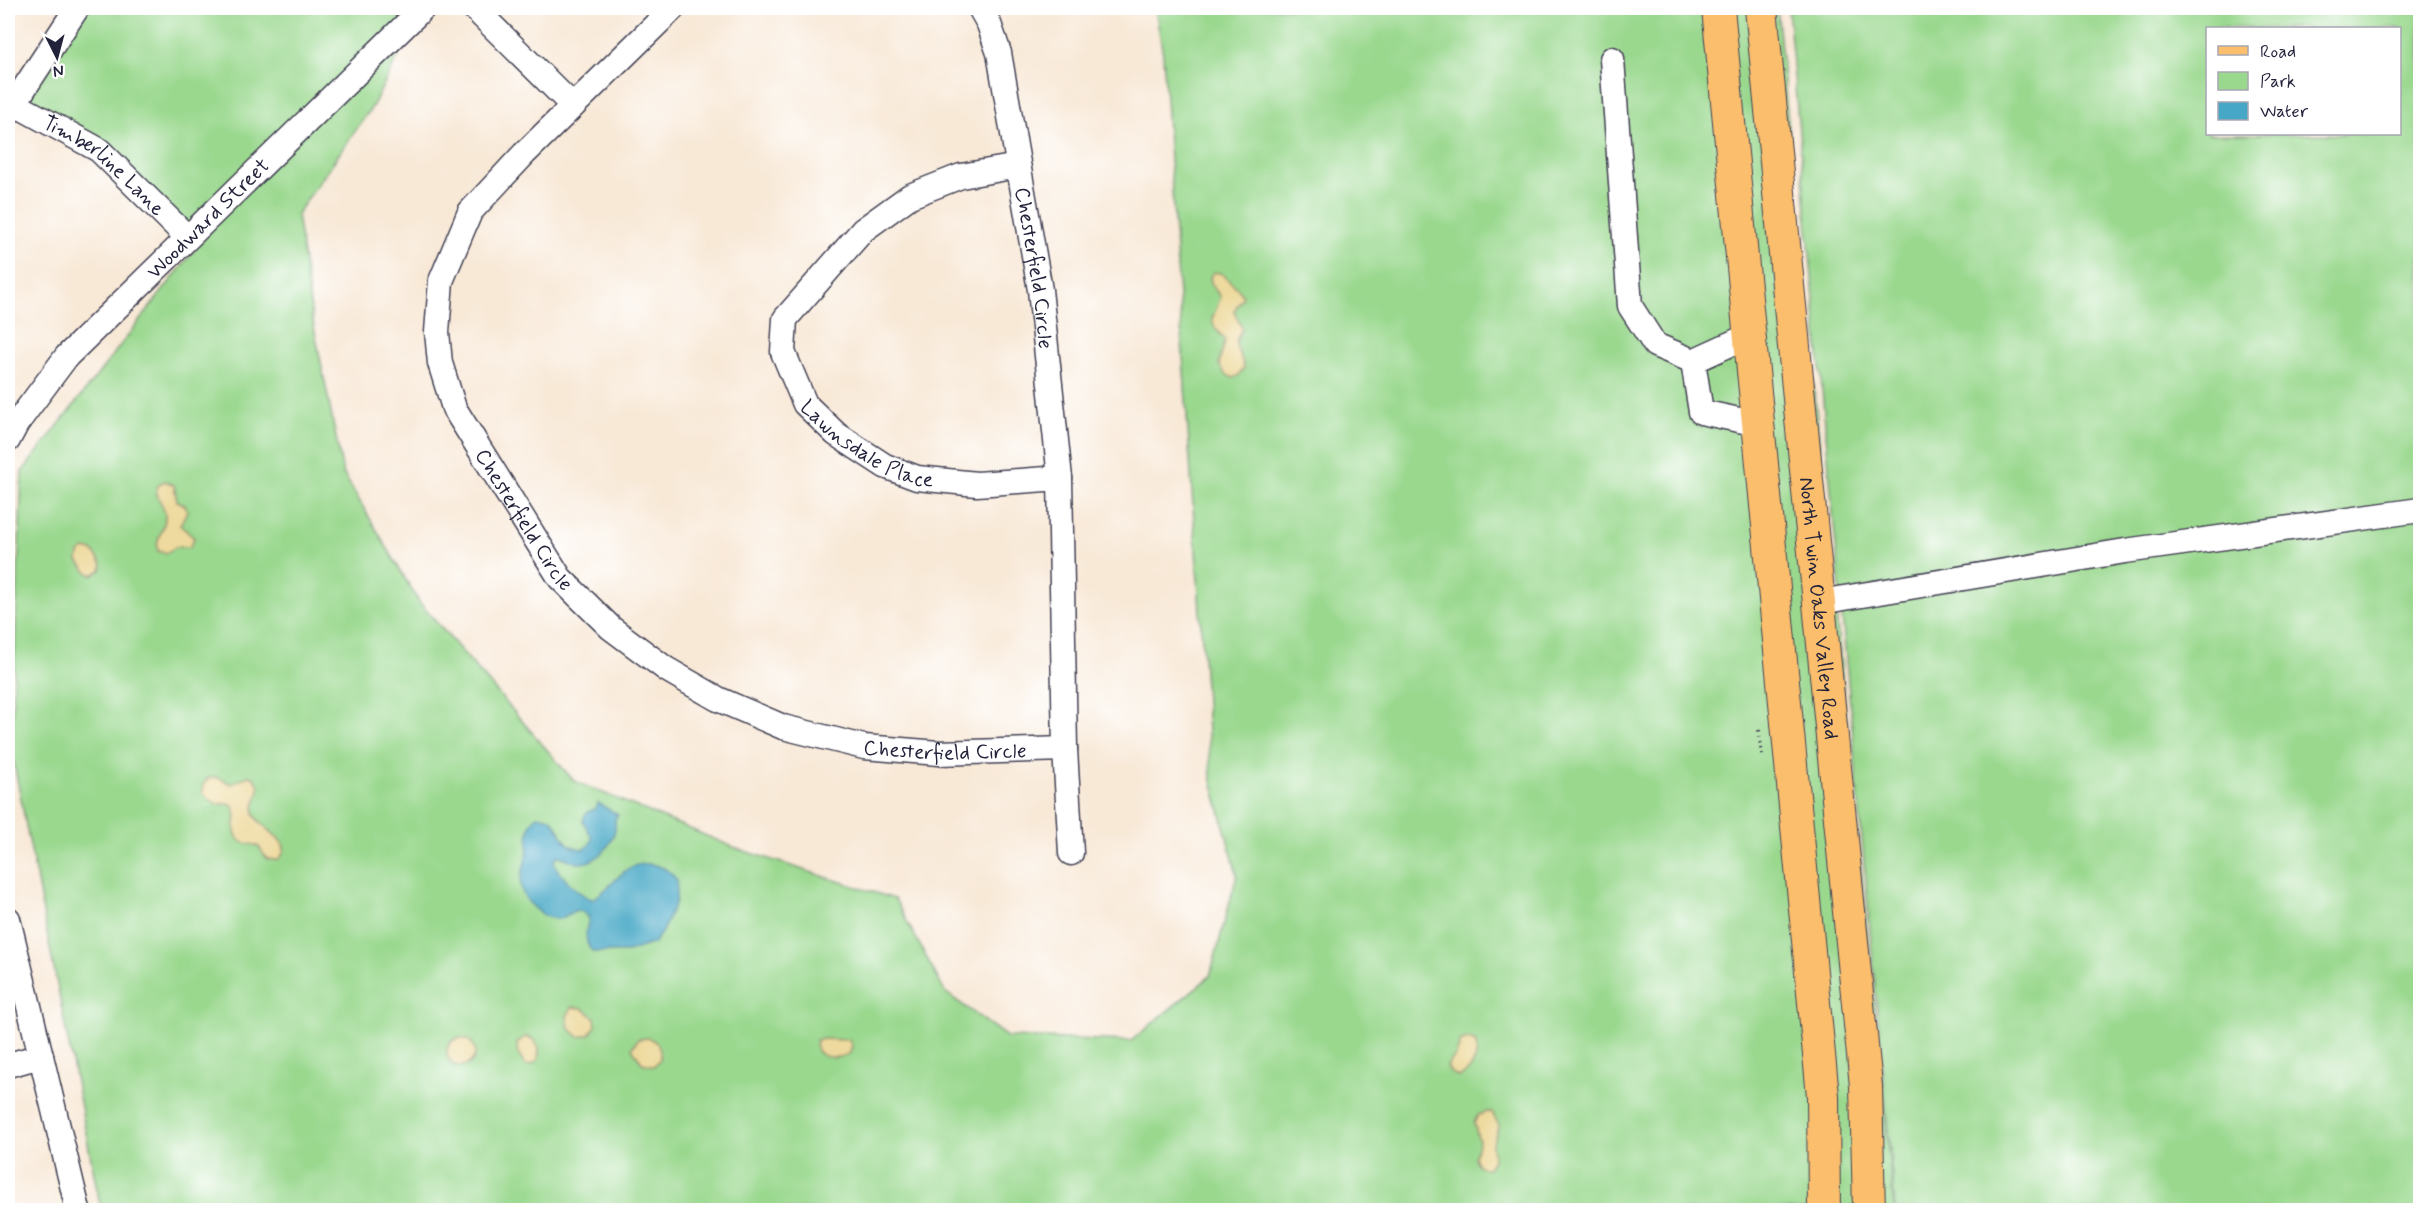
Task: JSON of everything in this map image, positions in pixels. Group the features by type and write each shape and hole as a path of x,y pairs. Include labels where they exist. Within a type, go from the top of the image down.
{"main road":[{"name":"North Twin Oaks Valley Road","path":"1718,8 1823,1096 1824,1210"},
{"path":"1739,8 1751,120 1775,152 1759,176 1764,263 1749,325"},
{"name":"North Twin Oaks Valley Road","path":"1761,8 1866,1086 1869,1210"}],"street":[{"path":"10,108 77,8"},
{"name":"Woodward Street","path":"8,440 17,423 68,356 423,8"},
{"path":"474,8 573,106"},
{"name":"Chesterfield Circle","path":"673,8 573,106 471,212 441,281 437,332 440,363 454,408 560,579 611,628 666,669 718,699 783,727 875,748 939,753 1065,749"},
{"name":"Chesterfield Circle","path":"980,8 989,24 999,53 1040,290 1060,478 1065,749 1071,853"},
{"path":"1612,59 1630,306 1655,345 1693,362"},
{"name":"Timberline Lane","path":"10,108 99,150 187,237"},
{"name":"Lawnsdale Place","path":"1018,166 961,176 910,196 863,230 784,319 783,352 805,404 836,434 885,466 917,478 977,484 1060,478"},
{"path":"1693,362 1749,325"},
{"path":"1693,362 1701,412 1758,424"},
{"path":"1820,602 2126,551 2421,510"},
{"path":"8,919 78,1210"},
{"path":"8,1065 41,1056"}],"green space":[{"path":"73,8 423,8 372,107 297,214 312,317 343,473 419,602 574,781 738,849 895,899 945,992 1007,1037 1131,1041 1210,976 1237,875 1211,777 1163,54 1155,8 1777,8 1894,1210 101,1210 11,748 22,472 251,177 187,237 113,163 16,103"},
{"path":"1788,8 2420,8 2420,1210 1895,1210"}],"sand":[{"path":"1214,272 1223,274 1243,297 1234,311 1242,329 1236,346 1244,368 1238,376 1233,378 1225,374 1219,364 1225,340 1215,328 1212,319 1221,297 1212,286 1210,277"},
{"path":"165,481 174,485 177,501 185,505 187,511 180,525 194,538 190,547 176,547 166,553 158,551 157,546 165,514 156,491 157,487"},
{"path":"85,549 93,551 102,564 101,570 93,575 87,572 78,561 79,553"},
{"path":"248,776 253,777 259,785 254,813 257,819 276,836 284,848 283,854 277,860 267,859 259,847 239,840 235,832 236,813 231,804 216,804 203,794 203,785 208,778 216,777 232,784"},
{"path":"572,1007 582,1008 595,1018 596,1026 589,1035 579,1037 569,1028 567,1016"},
{"path":"525,1037 533,1039 539,1048 538,1060 531,1065 525,1065 518,1054 517,1043"},
{"path":"461,1038 471,1042 475,1052 471,1062 461,1066 451,1062 447,1052 451,1042"},
{"path":"648,1038 655,1041 660,1049 660,1059 654,1066 642,1063 632,1048 638,1039"},
{"path":"1469,1039 1476,1042 1475,1058 1468,1071 1459,1077 1451,1073 1447,1066 1456,1055 1461,1041"},
{"path":"816,1040 849,1040 852,1046 850,1053 839,1057 822,1055 816,1046"},
{"path":"1492,1113 1499,1125 1492,1145 1493,1160 1488,1168 1483,1168 1479,1166 1474,1157 1479,1141 1474,1123 1478,1115"}],"water":[{"path":"598,803 618,815 615,819 614,834 601,854 587,862 576,863 557,856 554,863 570,884 592,899 601,894 627,870 644,864 665,869 677,881 676,901 663,930 654,943 628,952 594,952 588,945 586,932 589,918 584,913 576,911 562,918 551,918 529,903 522,891 522,872 528,850 529,831 534,819 538,816 553,820 568,844 575,848 585,849 592,838 583,821 586,813 596,808"}]}
